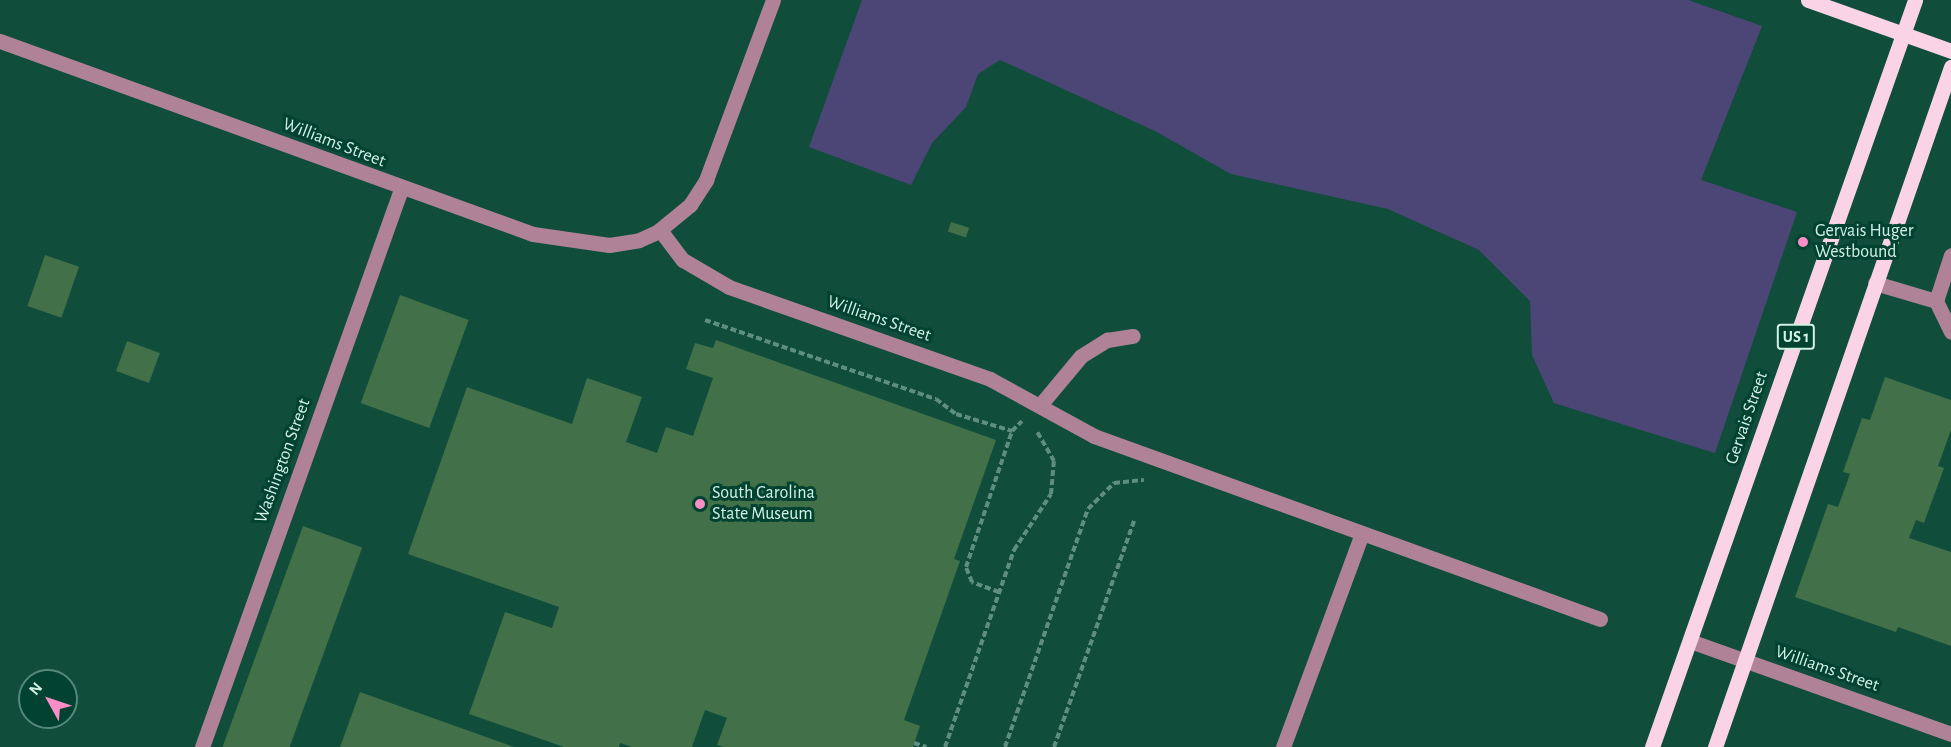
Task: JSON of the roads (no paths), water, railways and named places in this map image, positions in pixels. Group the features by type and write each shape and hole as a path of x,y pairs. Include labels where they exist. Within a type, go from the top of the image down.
{"main road":[{"path":"1808,0 1951,51"},
{"name":"Gervais Street","path":"1652,747 1915,0"},
{"path":"1715,747 1951,67"}],"street":[{"name":"Williams Street","path":"0,41 401,189 533,234 582,243 623,243 660,230 690,205 706,180 773,0"},
{"name":"Washington Street","path":"202,747 401,189"},
{"name":"Williams Street","path":"660,230 683,260 720,283 990,379 1041,404 1094,436 1600,619"},
{"path":"1951,263 1936,301 1951,332"},
{"path":"1875,283 1936,301"},
{"path":"1041,404 1081,356 1107,340 1133,336"},
{"path":"1283,747 1362,533"},
{"name":"Williams Street","path":"1690,641 1951,734"}],"place":[{"name":"Gervais Huger Westbound","path":"1803,242"},
{"name":"South Carolina State Museum","path":"700,504"}]}
